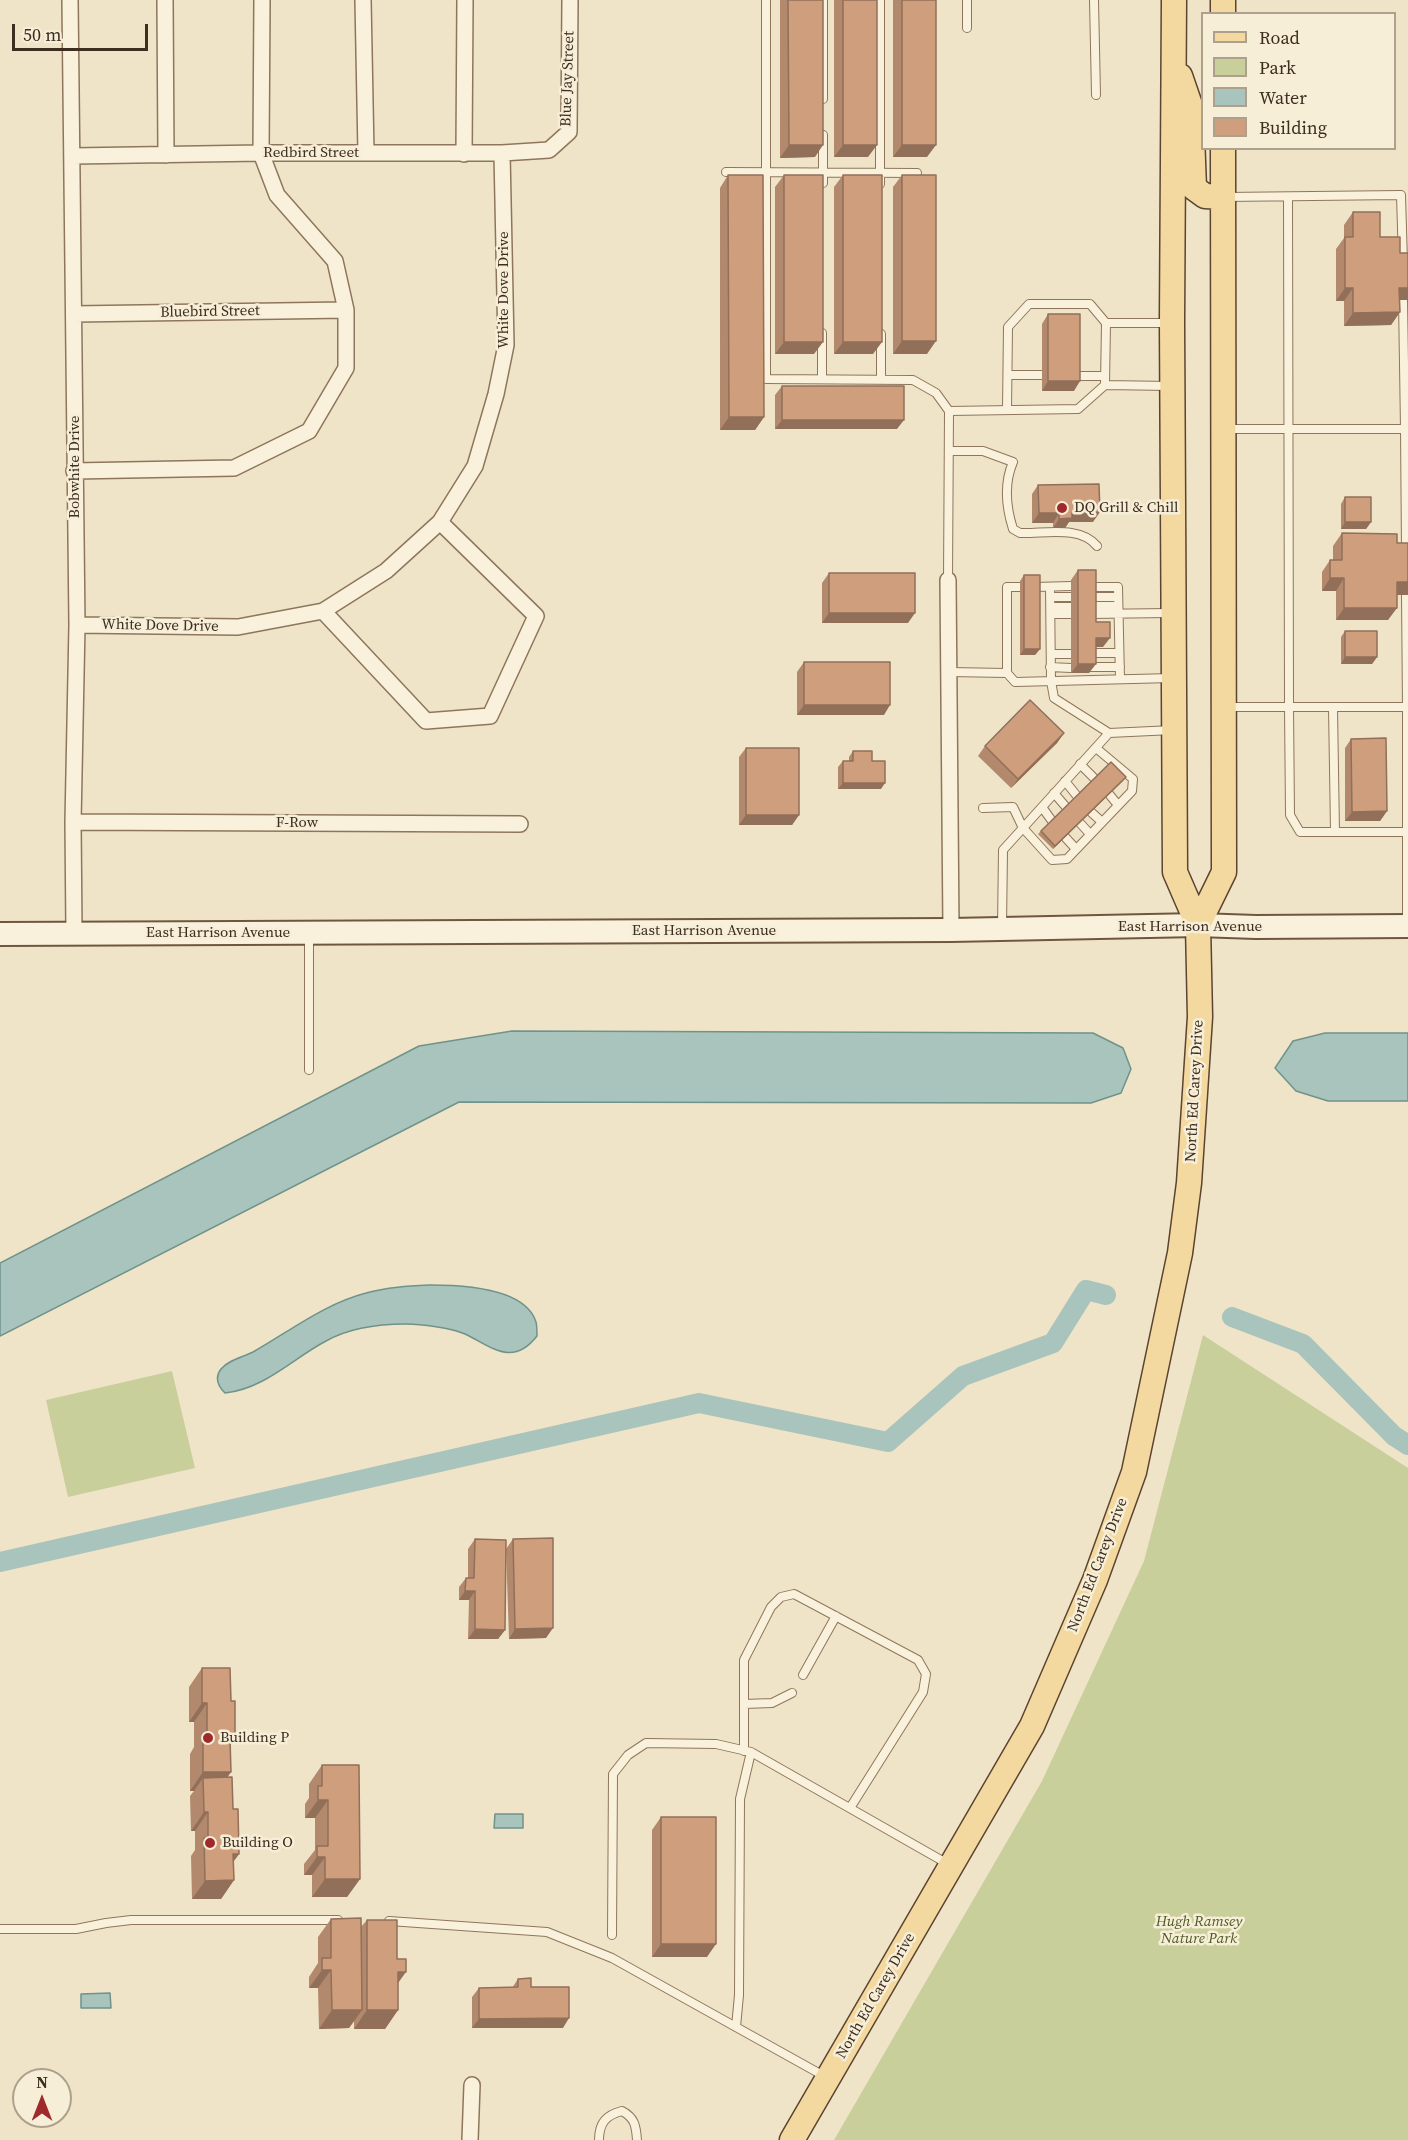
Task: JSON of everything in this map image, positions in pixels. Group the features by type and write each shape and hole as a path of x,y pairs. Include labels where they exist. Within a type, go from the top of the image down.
{"main road":[{"path":"1174,0 1172,322 1175,872 1198,925"},
{"path":"1174,57 1191,108 1194,188 1204,196 1223,197"},
{"path":"1198,925 1224,872 1223,150"},
{"name":"East Harrison Avenue","path":"0,934 951,930 1198,925 1408,926"},
{"name":"North Ed Carey Drive","path":"792,2140 1032,1726 1095,1580 1134,1472 1180,1253 1190,1183 1200,1017 1198,925"}],"street":[{"name":"Bobwhite Drive","path":"70,0 77,625 73,822 74,933"},
{"path":"165,0 166,155"},
{"path":"75,471 234,468 309,431 346,368 346,310 335,261 277,195 261,153 262,0"},
{"path":"363,0 366,153"},
{"path":"465,0 465,154"},
{"name":"Blue Jay Street","path":"549,150 569,132 570,0"},
{"name":"Redbird Street","path":"73,156 261,153 465,154 549,150"},
{"name":"White Dove Drive","path":"77,625 238,627 323,611 386,571 440,522 475,466 496,394 506,345 502,153"},
{"name":"Bluebird Street","path":"75,314 346,310"},
{"path":"323,611 426,721 490,716 536,616 440,522"},
{"path":"948,580 951,930"},
{"name":"F-Row","path":"73,822 520,824"},
{"path":"470,2140 472,2085"}],"lane":[{"path":"766,0 766,379 913,380 936,393 949,411 948,580"},
{"path":"823,104 824,0"},
{"path":"880,0 880,195"},
{"path":"967,0 967,28"},
{"path":"1094,0 1096,95"},
{"path":"823,126 823,195"},
{"path":"726,172 917,173"},
{"path":"1223,197 1401,195 1403,266"},
{"path":"1288,197 1290,815 1300,832 1407,832"},
{"path":"1403,300 1406,556"},
{"path":"949,411 1078,409 1105,380 1106,323 1090,304 1029,304 1008,327 1007,410"},
{"path":"822,322 822,380"},
{"path":"881,322 881,380"},
{"path":"1106,323 1172,322"},
{"path":"1008,375 1042,375"},
{"path":"1074,376 1173,386"},
{"path":"1223,429 1405,429"},
{"path":"949,451 983,451 1012,462 1007,475 1009,518 1012,529 1020,532 1081,534 1091,538 1097,546"},
{"path":"1007,673 1010,646 1010,601 1007,587 1020,586"},
{"path":"1035,586 1071,586"},
{"path":"1050,587 1047,632 1054,698 1109,733 1174,730"},
{"path":"1089,587 1118,587 1120,679"},
{"path":"1406,595 1408,926"},
{"path":"1049,608 1071,597"},
{"path":"1089,597 1118,606 1174,613"},
{"path":"1090,610 1118,606"},
{"path":"1049,608 1071,610"},
{"path":"1048,649 1071,654"},
{"path":"1089,653 1119,653"},
{"path":"1089,668 1120,667"},
{"path":"1050,668 1071,668"},
{"path":"949,672 1007,673 1015,682 1174,678"},
{"path":"1224,707 1407,707"},
{"path":"1333,707 1335,832"},
{"path":"1002,929 1003,850 1109,733"},
{"path":"983,808 1013,807 1023,828 1052,860 1067,859 1131,791 1133,779 1096,748"},
{"path":"1080,764 1095,779"},
{"path":"1065,781 1077,796"},
{"path":"1054,793 1066,807"},
{"path":"1109,794 1118,805"},
{"path":"1042,807 1052,821"},
{"path":"1091,812 1102,822"},
{"path":"1080,823 1090,834"},
{"path":"1065,837 1076,849"},
{"path":"309,934 309,1070"},
{"path":"735,2027 739,1995 740,1799 747,1751 744,1660 771,1607 781,1597 794,1594 836,1616 918,1660 926,1674 923,1692 850,1808"},
{"path":"802,1675 836,1616"},
{"path":"744,1704 772,1703 792,1693"},
{"path":"612,1935 613,1774 628,1755 646,1743 716,1744 747,1751 952,1866"},
{"path":"0,1929 76,1929 131,1920 344,1920"},
{"path":"378,1921 547,1932 612,1959 828,2079"},
{"path":"599,2140 602,2123 610,2114 622,2111 630,2115 636,2125 637,2140"}],"green space":[{"name":"Hugh Ramsey Nature Park","path":"1203,1335 1408,1468 1408,2140 834,2140 1042,1781 1144,1561"},
{"path":"172,1371 195,1468 68,1497 46,1400"}],"water":[{"path":"512,1031 1093,1033 1123,1048 1131,1069 1121,1093 1091,1103 459,1102 0,1336 0,1263 419,1046"},
{"path":"1325,1033 1408,1033 1408,1101 1328,1101 1296,1091 1275,1068 1293,1041"},
{"path":"430,1285 474,1287 490,1290 519,1301 530,1310 536,1322 537,1336 528,1346 510,1353 493,1348 465,1334 444,1328 412,1324 375,1326 335,1337 252,1386 225,1393 219,1385 217,1379 219,1372 228,1363 253,1352 336,1304 382,1289"},
{"path":"495,1814 523,1814 523,1828 494,1828"},
{"path":"110,1993 111,2008 81,2008 81,1994"}],"building":[{"path":"788,0 823,0 823,145 789,145"},
{"path":"843,0 877,0 877,145 843,145"},
{"path":"902,0 936,0 936,145 902,145"},
{"path":"728,175 763,175 764,417 729,417"},
{"path":"784,175 823,175 823,342 784,342"},
{"path":"843,175 882,175 882,342 843,342"},
{"path":"902,175 936,175 936,341 902,341"},
{"path":"1353,212 1380,212 1380,237 1400,237 1400,253 1408,253 1408,288 1399,288 1400,312 1353,313 1353,288 1345,288 1345,237 1353,237"},
{"path":"1048,314 1080,314 1080,381 1048,381"},
{"path":"782,386 904,386 904,420 782,420"},
{"name":"DQ Grill & Chill","path":"1099,484 1100,512 1072,513 1072,518 1059,519 1059,513 1039,513 1038,485"},
{"path":"1345,497 1371,497 1371,522 1345,522"},
{"path":"1342,533 1397,534 1397,543 1408,543 1408,582 1397,582 1397,608 1344,608 1344,578 1330,578 1330,560 1342,560"},
{"path":"1078,570 1096,570 1096,622 1110,622 1110,638 1096,638 1096,664 1078,664"},
{"path":"829,573 915,573 915,613 829,613"},
{"path":"1024,575 1040,575 1040,649 1024,649"},
{"path":"1345,631 1377,631 1377,657 1345,657"},
{"path":"804,662 890,662 890,705 804,705"},
{"path":"1030,700 1064,733 1018,779 985,746"},
{"path":"1386,738 1387,811 1352,812 1351,739"},
{"path":"746,748 799,748 799,815 746,815"},
{"path":"853,751 872,751 872,761 885,761 885,783 843,783 843,761 853,761"},
{"path":"1111,762 1126,777 1055,846 1041,831"},
{"path":"553,1538 553,1628 515,1629 513,1539"},
{"path":"475,1539 506,1540 505,1630 475,1629 475,1591 465,1591 466,1578 474,1578"},
{"path":"202,1668 230,1668 231,1701 235,1701 235,1738 230,1738 231,1772 203,1772 203,1735 207,1735 207,1703 202,1703"},
{"path":"322,1765 359,1765 360,1879 325,1879 325,1857 317,1857 317,1846 328,1846 328,1800 318,1800 318,1786 322,1786"},
{"path":"232,1777 233,1809 238,1809 239,1854 233,1854 234,1880 205,1881 204,1838 208,1838 208,1812 204,1812 203,1778"},
{"path":"661,1817 716,1817 716,1944 661,1944"},
{"path":"361,1918 362,2010 332,2010 331,1970 322,1970 322,1958 331,1958 331,1919"},
{"path":"367,1920 397,1920 397,1959 406,1959 406,1972 398,1972 398,2010 367,2010"},
{"path":"531,1978 531,1987 569,1987 569,2018 479,2019 479,1988 518,1987 518,1979"}],"waterway":[{"path":"0,1562 699,1403 888,1442 963,1376 1053,1343 1086,1290 1106,1295"},
{"path":"1232,1317 1303,1344 1394,1436 1408,1445"}],"place":[{"name":"DQ Grill & Chill","path":"1062,508"},
{"name":"Building P","path":"208,1738"},
{"name":"Building O","path":"210,1843"}]}
